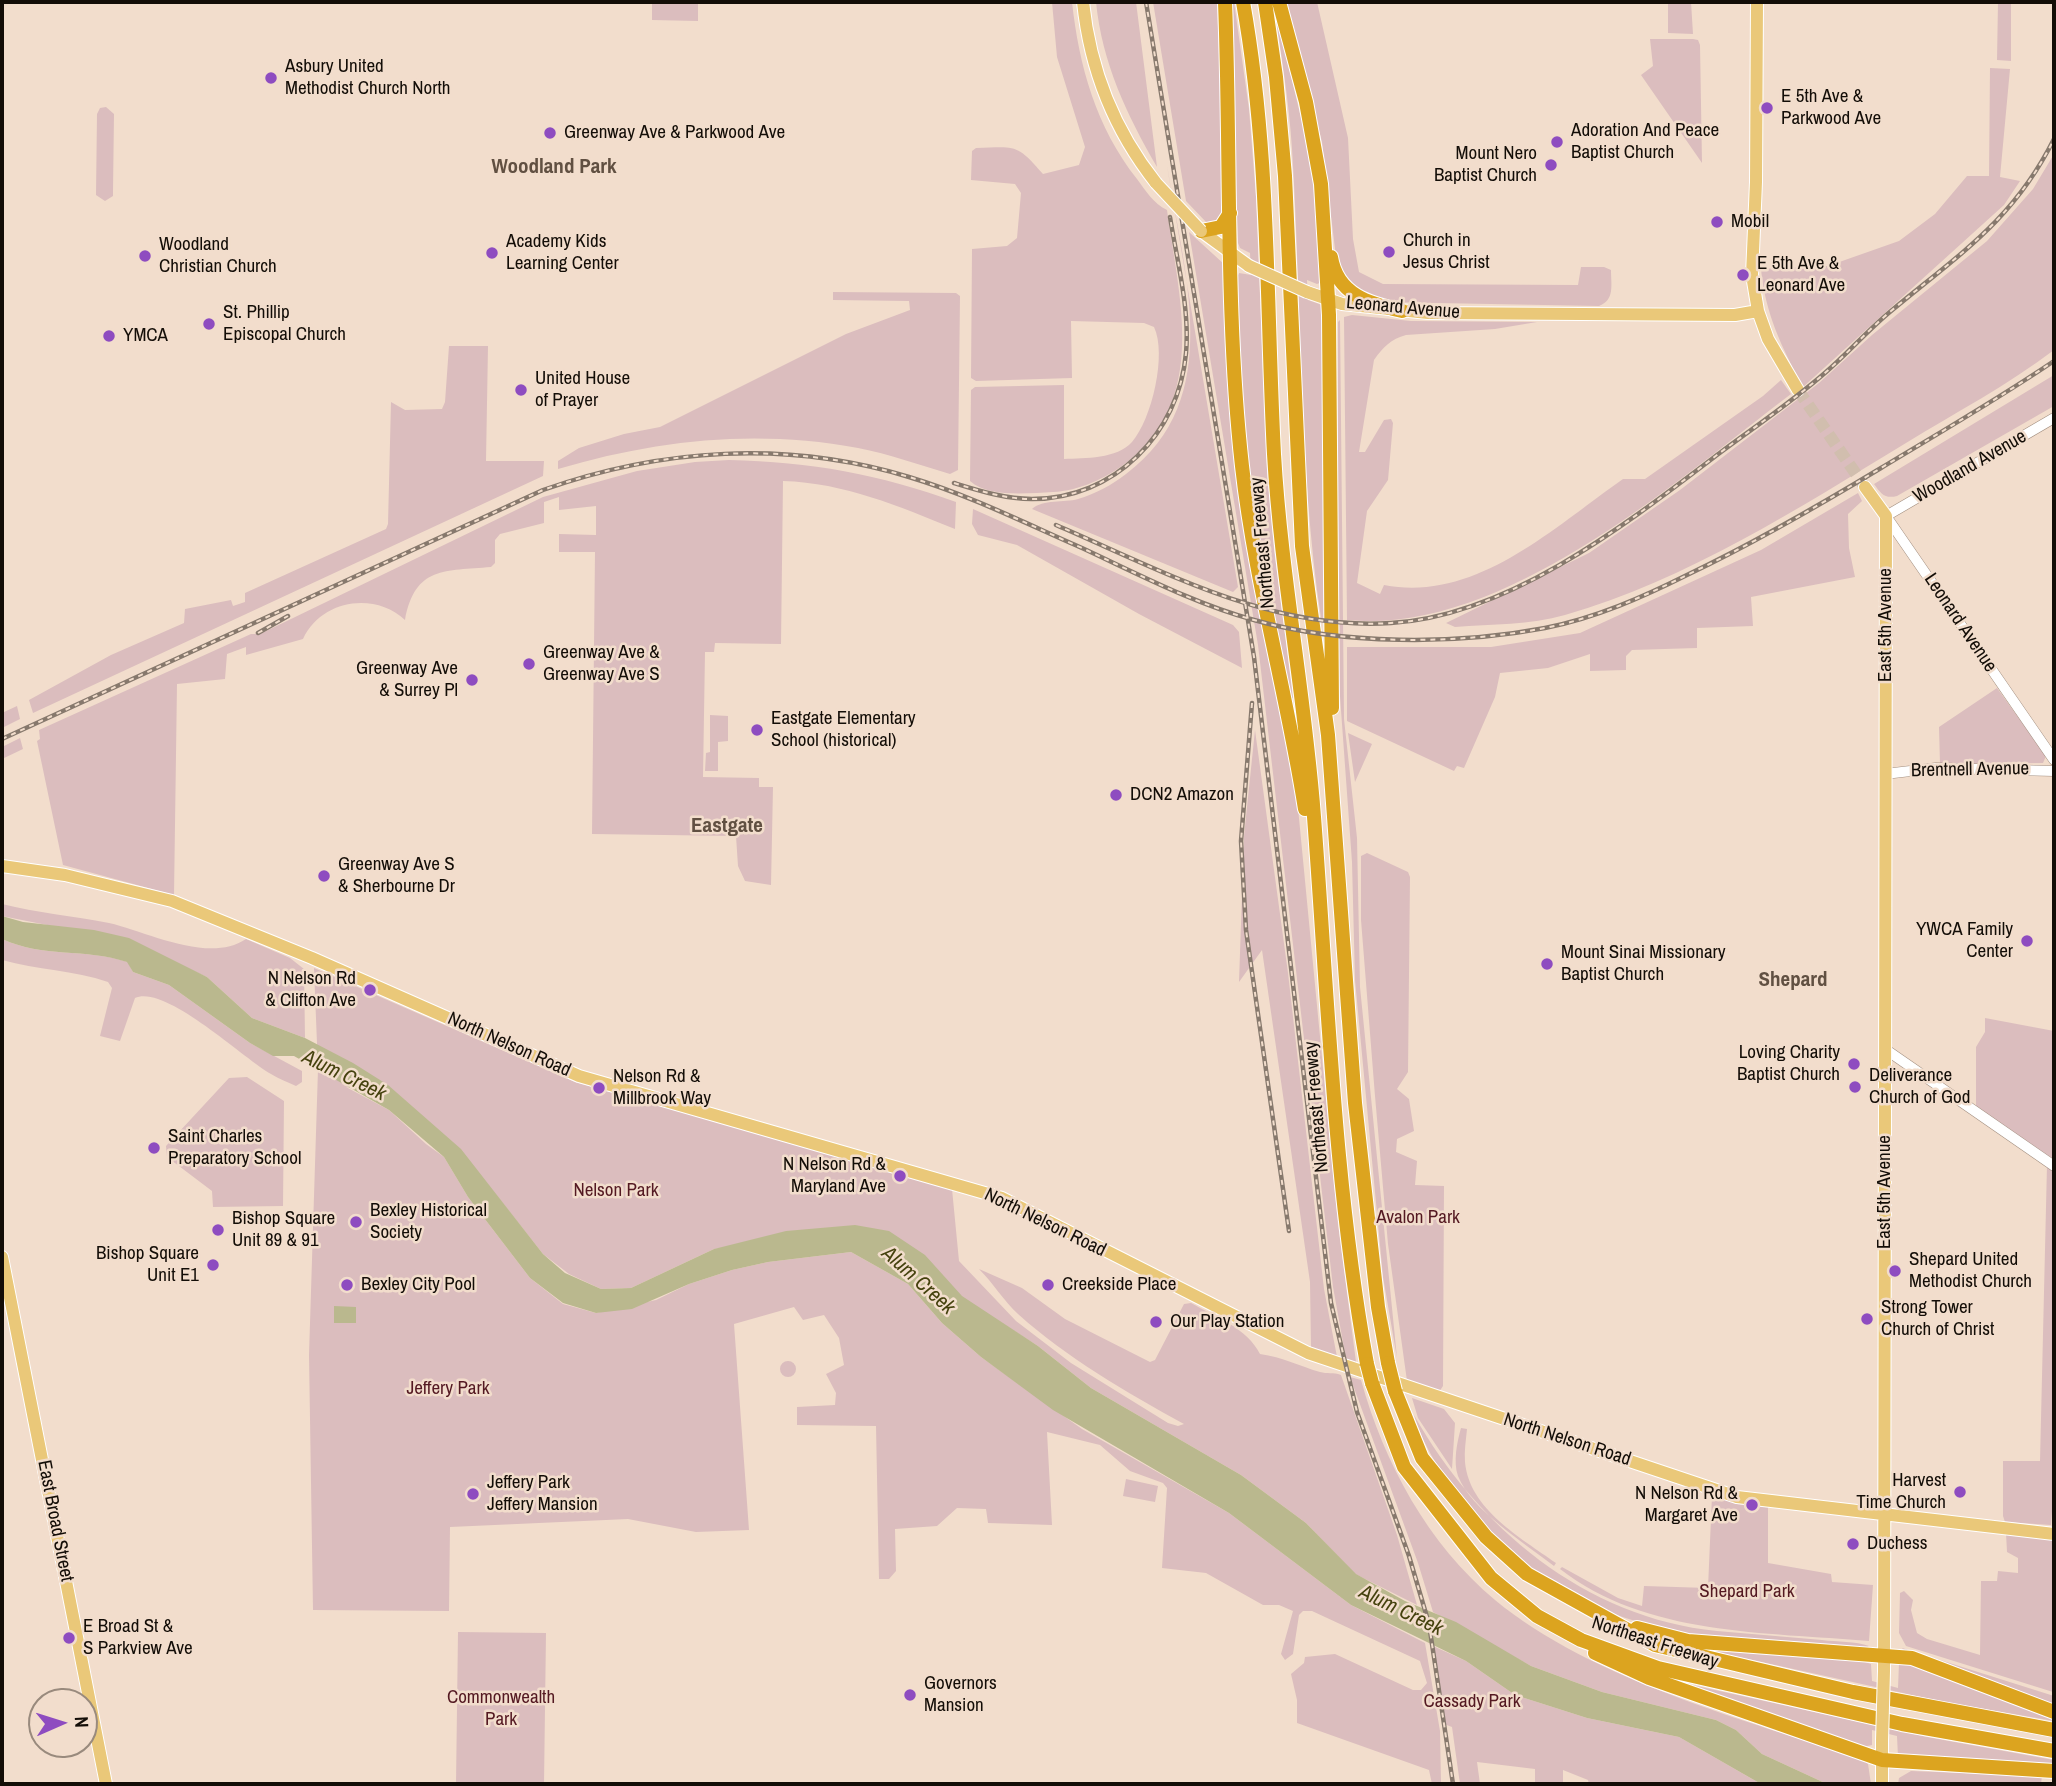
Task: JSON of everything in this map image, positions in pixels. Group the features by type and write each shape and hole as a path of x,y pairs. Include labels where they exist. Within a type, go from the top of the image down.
{"highway":[{"path":"1225,2 1233,358 1248,510 1310,839 1317,853"},
{"name":"Northeast Freeway","path":"1243,2 1257,95 1265,195 1281,542 1303,705 1340,1158 1353,1281 1372,1383 1404,1467 1491,1578 1544,1620 1581,1640 1658,1668 1883,1719 2054,1751"},
{"name":"Northeast Freeway","path":"1265,2 1276,77 1285,176 1302,546 1328,735 1358,1130 1378,1307 1388,1363 1395,1391 1422,1458 1486,1537 1527,1574 1655,1645 1853,1692 2054,1730"},
{"path":"1279,2 1306,102 1332,263 1342,284 1362,300 1402,312"},
{"path":"1323,201 1327,300 1332,698 1340,898"},
{"path":"1201,231 1221,227 1231,211"},
{"path":"1596,1614 1650,1633 1688,1640 1912,1658 2054,1712"},
{"path":"1544,1620 1581,1646 1623,1667 1882,1760 2054,1771"}],"main road":[{"name":"Leonard Avenue","path":"1083,2 1093,58 1108,103 1130,148 1156,183 1201,231 1231,256 1249,266 1327,300 1402,312 1735,315 1758,311"},
{"path":"1757,2 1756,182 1751,251 1758,311 1768,339 1798,390"},
{"name":"Leonard Avenue","path":"1865,487 1886,516"},
{"name":"East 5th Avenue","path":"1882,1781 1886,1515 1886,516"},
{"name":"North Nelson Road","path":"2,866 76,877 172,901 312,958 579,1076 1002,1198 1291,1346 1343,1367 1737,1497 2054,1534"},
{"name":"East Broad Street","path":"2,1257 106,1784"}],"street":[{"name":"Woodland Avenue","path":"1886,516 2054,418"},
{"name":"Leonard Avenue","path":"1886,516 2054,760"},
{"name":"Brentnell Avenue","path":"1885,774 1936,768 2054,771"},
{"path":"1885,1049 2054,1167"}],"green space":[{"path":"652,2 698,2 698,21 652,20"},
{"path":"1052,2 1072,2 1079,49 1100,117 1137,179 1154,200 1167,210 1181,312 1179,378 1169,409 1152,437 1118,469 1092,483 1063,491 998,492 970,481 971,390 975,387 1064,385 1064,459 1091,458 1118,452 1132,442 1146,418 1158,369 1158,339 1154,327 1144,323 1071,321 1072,378 976,381 971,378 972,249 1007,246 1017,238 1021,193 1015,184 971,180 972,151 976,148 1014,149 1027,157 1043,174 1079,165 1085,147 1057,57"},
{"path":"1096,2 1136,2 1157,167 1136,128 1110,67"},
{"path":"1153,2 1217,2 1225,213 1214,224 1206,222 1186,201"},
{"path":"1228,2 1234,2 1249,109 1256,197 1267,470 1293,698 1289,699 1248,484 1236,280 1239,273 1251,275 1250,253 1240,248 1238,243"},
{"path":"1287,2 1317,2 1348,138 1353,239 1359,272 1383,284 1578,285 1581,267 1604,267 1611,270 1608,300 1599,306 1382,302 1351,286 1336,257 1322,142"},
{"path":"1668,2 1691,2 1693,34 1668,33"},
{"path":"1998,2 2011,2 2011,61 1997,60"},
{"path":"1274,6 1311,159 1322,282 1317,284 1307,280 1308,300 1322,305 1329,619 1321,618 1308,501 1292,149"},
{"path":"1650,39 1698,40 1702,163 1641,75 1653,66"},
{"path":"1990,68 2010,69 2000,177 2020,181 2004,205 1803,387 1776,330 1766,301 1761,269 1828,266 1899,241 1935,214 1967,176 1989,176"},
{"path":"106,107 114,114 113,196 105,201 96,195 97,114 100,108"},
{"path":"2054,154 2054,350 2000,387 1783,517 1655,582 1610,600 1552,618 1455,627 1446,623 1589,553 1680,490 1819,383 1872,335 1987,241 2033,189"},
{"path":"1167,165 1182,247 1186,278"},
{"path":"1189,232 1225,265 1228,367 1296,787 1338,1224 1356,1362 1346,1359 1333,1287 1258,645"},
{"path":"1186,278 1238,587 1233,592 1032,509 1048,502 1078,499 1103,489 1126,474 1157,444 1177,409 1188,371 1190,331"},
{"path":"833,292 956,293 960,296 958,470 950,474 870,450 782,439 706,440 632,451 558,469 558,461 579,448 624,434 660,427 846,334 910,310 909,301 833,300"},
{"path":"1352,315 1411,321 1537,322 1495,329 1406,335 1388,344 1374,360 1359,452 1365,452 1384,420 1391,419 1393,423 1388,480 1367,511 1357,583 1380,594 1384,585 1418,588 1450,583 1481,572 1541,539 1623,479 1645,479 1763,396 1781,380 1791,394 1640,508 1584,546 1525,579 1465,604 1406,618 1347,620 1344,317"},
{"path":"1340,320 1344,719 1357,838 1360,987 1397,1358 1383,1277 1355,980 1352,862 1337,655"},
{"path":"449,346 488,346 486,461 544,461 543,476 33,713 29,700 111,655 184,623 185,609 231,600 233,606 245,602 245,593 386,529 391,402 405,410 442,409 445,402"},
{"path":"2054,375 2054,406 1897,496 1884,495 1874,484"},
{"path":"729,460 788,463 844,471 900,484 956,502 955,529 850,491 783,481 781,644 715,643 714,652 705,652 703,777 759,778 759,787 773,787 771,885 745,881 738,866 736,836 592,834 595,552 559,552 559,534 596,535 596,506 559,510 559,497 544,502 544,523 500,534 495,540 495,563 491,567 446,571 424,581 410,602 405,620 393,611 379,606 350,604 323,615 303,639 246,655 246,647 227,654 225,679 177,684 174,895 63,865 37,741 40,739 39,730 251,634 260,634 543,497 637,471"},
{"path":"1858,493 1862,501 1848,514 1849,548 1855,577 1751,597 1753,626 1697,628 1697,648 1632,650 1626,656 1626,670 1590,671 1590,654 1548,668 1500,673 1495,697 1464,768 1457,766 1454,771 1347,721 1347,647 1491,647 1580,633 1761,550"},
{"path":"973,509 1233,625 1239,632 1242,668 1017,545 978,535 972,524"},
{"path":"1997,688 2046,756 2043,763 1940,764 1939,727"},
{"path":"17,706 20,719 2,728 2,713"},
{"path":"710,715 728,716 728,741 718,742 718,771 705,771 706,753 710,752"},
{"path":"1255,730 1288,973 1324,1289 1337,1357 1311,1347 1310,1282 1262,950 1239,982 1244,836"},
{"path":"1348,733 1372,744 1355,782"},
{"path":"20,738 23,749 2,759 2,747"},
{"name":"Avalon Park","path":"1367,853 1408,872 1410,877 1408,1072 1397,1089 1409,1099 1414,1131 1397,1139 1396,1152 1417,1161 1415,1185 1444,1186 1443,1386 1439,1392 1407,1381 1388,1244 1361,920 1361,856"},
{"path":"2,904 109,923 178,944 197,947 231,946 246,939 290,958 304,969 305,1038 252,1018 207,977 168,960 52,926 2,916"},
{"path":"2,939 33,949 96,955 128,962 133,972 169,985 250,1043 302,1071 302,1082 296,1086 274,1076 184,1012 148,997 135,998 120,1041 100,1036 112,988 108,982 2,960"},
{"path":"314,968 575,1082 952,1189 959,1261 1016,1321 1071,1363 1168,1423 1178,1426 1184,1424 1119,1387 1056,1345 1018,1314 979,1269 1022,1288 1065,1319 1150,1362 1155,1360 1184,1304 1191,1303 1239,1330 1260,1354 1284,1359 1320,1372 1341,1375 1397,1535 1417,1605 1355,1574 1306,1523 1241,1475 1091,1388 1038,1346 864,1236 714,1249 631,1288 601,1289 569,1274 543,1254 486,1182 391,1097 346,1087 389,1110 444,1157 468,1197 530,1278 563,1304 596,1313 656,1300 689,1284 732,1270 768,1262 851,1252 908,1284 942,1323 981,1357 1082,1429 1229,1513 1351,1605 1425,1643 1440,1731 1441,1784 1432,1784 1429,1770 1297,1723 1297,1700 1291,1674 1304,1663 1305,1657 1335,1654 1413,1690 1421,1690 1427,1683 1420,1661 1312,1611 1303,1611 1299,1615 1293,1654 1285,1660 1281,1654 1293,1611 1279,1605 1263,1605 1206,1573 1162,1568 1167,1488 1163,1483 1130,1471 1100,1445 1047,1432 1052,1525 988,1523 986,1509 957,1508 937,1526 895,1529 896,1571 889,1579 879,1579 876,1426 797,1425 797,1407 835,1405 836,1393 826,1374 844,1365 839,1338 824,1315 803,1320 794,1307 734,1324 749,1530 696,1532 628,1519 450,1527 449,1611 313,1610 309,1355 318,1069"},
{"path":"1985,1018 2054,1031 2054,1160 1976,1108 1976,1047 1985,1032"},
{"path":"247,1077 284,1101 283,1206 213,1207 212,1191 167,1157 166,1146 229,1078"},
{"path":"2047,1165 2054,1170 2054,1484 2051,1525 2005,1522 2003,1516 2003,1461 2040,1461"},
{"path":"785,1361 791,1361 796,1369 794,1375 785,1377 780,1372 780,1366"},
{"path":"1350,1377 1361,1380 1382,1442 1429,1528 1471,1578 1495,1600 1534,1628 1623,1675 1721,1713 1864,1760 1868,1764 1871,1784 1827,1784 1762,1754 1736,1730 1716,1720 1602,1692 1531,1666 1433,1612 1418,1563"},
{"path":"1412,1398 1444,1409 1455,1423 1452,1469 1418,1418"},
{"path":"1414,1415 1469,1494 1503,1529 1540,1560 1580,1586 1623,1608 1669,1623 1717,1631 1852,1642 1869,1646 1862,1650 1699,1635 1648,1625 1600,1609 1555,1585 1511,1553 1445,1477 1424,1441"},
{"path":"1461,1428 1467,1429 1465,1462 1476,1494 1499,1521 1556,1563 1554,1566 1500,1526 1465,1489 1456,1465"},
{"path":"1126,1479 1158,1486 1155,1502 1123,1496"},
{"name":"Shepard Park","path":"1712,1495 1737,1504 1768,1507 1768,1563 1831,1574 1832,1582 1873,1585 1869,1641 1749,1632 1668,1619 1630,1607 1594,1591 1560,1569 1562,1567 1618,1598 1642,1606 1644,1586 1708,1588"},
{"path":"2006,1533 2054,1540 2053,1692 1906,1646 1899,1633 1900,1593 1904,1591 1913,1600 1911,1610 1917,1633 1927,1639 1980,1655 1981,1581 1997,1581 1998,1571 2018,1573 2018,1558 2007,1552"},
{"name":"Commonwealth Park","path":"458,1632 546,1633 544,1784 456,1784"},
{"name":"Cassady Park","path":"1433,1646 1466,1661 1515,1695 1587,1718 1679,1737 1761,1784 1589,1784 1588,1780 1563,1770 1563,1784 1535,1784 1535,1769 1477,1762 1480,1784 1460,1784 1452,1727 1444,1724"},
{"path":"1703,1646 1862,1661 1871,1664 1872,1681 1898,1688 1899,1663 1907,1663 2054,1716 2054,1721 1944,1702 1702,1649"},
{"path":"1902,1648 2054,1696 2054,1707 1907,1654"},
{"path":"1670,1680 1927,1737 2054,1760 2054,1766 1898,1757 1897,1736 1872,1730 1872,1745 1863,1747"},
{"path":"1911,1771 2042,1776 2041,1784 1898,1784 1899,1778"}],"water":[{"name":"Alum Creek","path":"2,916 23,922 94,930 129,938 207,977 252,1018 305,1038 353,1063 388,1085 461,1149 543,1254 565,1273 601,1289 631,1288 714,1249 786,1231 855,1225 889,1231 925,1255 962,1296 1038,1346 1091,1388 1241,1475 1306,1523 1356,1574 1405,1601 1456,1622 1531,1666 1602,1692 1716,1720 1736,1730 1762,1754 1827,1784 1761,1784 1679,1737 1587,1718 1515,1695 1466,1661 1351,1605 1229,1513 1053,1410 981,1357 942,1323 908,1284 851,1252 768,1262 732,1270 689,1284 632,1309 596,1313 563,1303 530,1278 468,1197 444,1157 389,1110 294,1056 273,1056 250,1043 169,985 133,972 127,962 96,955 33,949 2,939"},
{"path":"334,1306 356,1307 356,1323 334,1323"}],"tunnel":[{"path":"1798,390 1865,487"}],"railway":[{"path":"1146,2 1254,657 1331,1303 1357,1412 1409,1556 1429,1624 1453,1784"},
{"path":"1056,525 1219,594 1260,608 1303,618 1347,623 1391,623 1436,617 1480,603 1523,584 1608,535 1813,383 2002,215 2021,193 2054,139"},
{"path":"954,483 1012,498 1062,496 1090,488 1115,474 1137,456 1156,435 1171,410 1181,383 1186,353 1185,302 1170,217"},
{"path":"2,739 543,490 633,465 725,454 817,458 863,465 909,477 997,510 1188,597 1254,620 1288,628 1399,640 1511,634 1545,628 1583,619 1619,606 1672,583 1738,549 1857,482 2054,361"},
{"path":"258,633 288,616"},
{"path":"1252,703 1241,841 1246,930 1289,1231"}],"place":[{"name":"Asbury United Methodist Church North","path":"271,78"},
{"name":"E 5th Ave & Parkwood Ave","path":"1767,108"},
{"name":"Greenway Ave & Parkwood Ave","path":"550,133"},
{"name":"Adoration And Peace Baptist Church","path":"1557,142"},
{"name":"Mount Nero Baptist Church","path":"1551,165"},
{"name":"Mobil","path":"1717,222"},
{"name":"Church in Jesus Christ","path":"1389,252"},
{"name":"Academy Kids Learning Center","path":"492,253"},
{"name":"Woodland Christian Church","path":"145,256"},
{"name":"E 5th Ave & Leonard Ave","path":"1743,275"},
{"name":"St. Phillip Episcopal Church","path":"209,324"},
{"name":"YMCA","path":"109,336"},
{"name":"United House of Prayer","path":"521,390"},
{"name":"Greenway Ave & Greenway Ave S","path":"529,664"},
{"name":"Greenway Ave & Surrey Pl","path":"472,680"},
{"name":"Eastgate Elementary School (historical)","path":"757,730"},
{"name":"DCN2 Amazon","path":"1116,795"},
{"name":"Greenway Ave S & Sherbourne Dr","path":"324,876"},
{"name":"YWCA Family Center","path":"2027,941"},
{"name":"Mount Sinai Missionary Baptist Church","path":"1547,964"},
{"name":"N Nelson Rd & Clifton Ave","path":"370,990"},
{"name":"Loving Charity Baptist Church","path":"1854,1064"},
{"name":"Deliverance Church of God","path":"1855,1087"},
{"name":"Nelson Rd & Millbrook Way","path":"599,1088"},
{"name":"Saint Charles Preparatory School","path":"154,1148"},
{"name":"N Nelson Rd & Maryland Ave","path":"900,1176"},
{"name":"Bexley Historical Society","path":"356,1222"},
{"name":"Bishop Square Unit 89 & 91","path":"218,1230"},
{"name":"Bishop Square Unit E1","path":"213,1265"},
{"name":"Shepard United Methodist Church","path":"1895,1271"},
{"name":"Bexley City Pool","path":"347,1285"},
{"name":"Creekside Place","path":"1048,1285"},
{"name":"Strong Tower Church of Christ","path":"1867,1319"},
{"name":"Our Play Station","path":"1156,1322"},
{"name":"Harvest Time Church","path":"1960,1492"},
{"name":"Jeffery Park Jeffery Mansion","path":"473,1494"},
{"name":"N Nelson Rd & Margaret Ave","path":"1752,1505"},
{"name":"Duchess","path":"1853,1544"},
{"name":"E Broad St & S Parkview Ave","path":"69,1638"},
{"name":"Governors Mansion","path":"910,1695"}],"district":[{"name":"Woodland Park","path":"554,167"},
{"name":"Eastgate","path":"727,826"},
{"name":"Shepard","path":"1793,980"}],"park label":[{"name":"Nelson Park","path":"616,1191"},
{"name":"Jeffery Park","path":"448,1389"}]}
